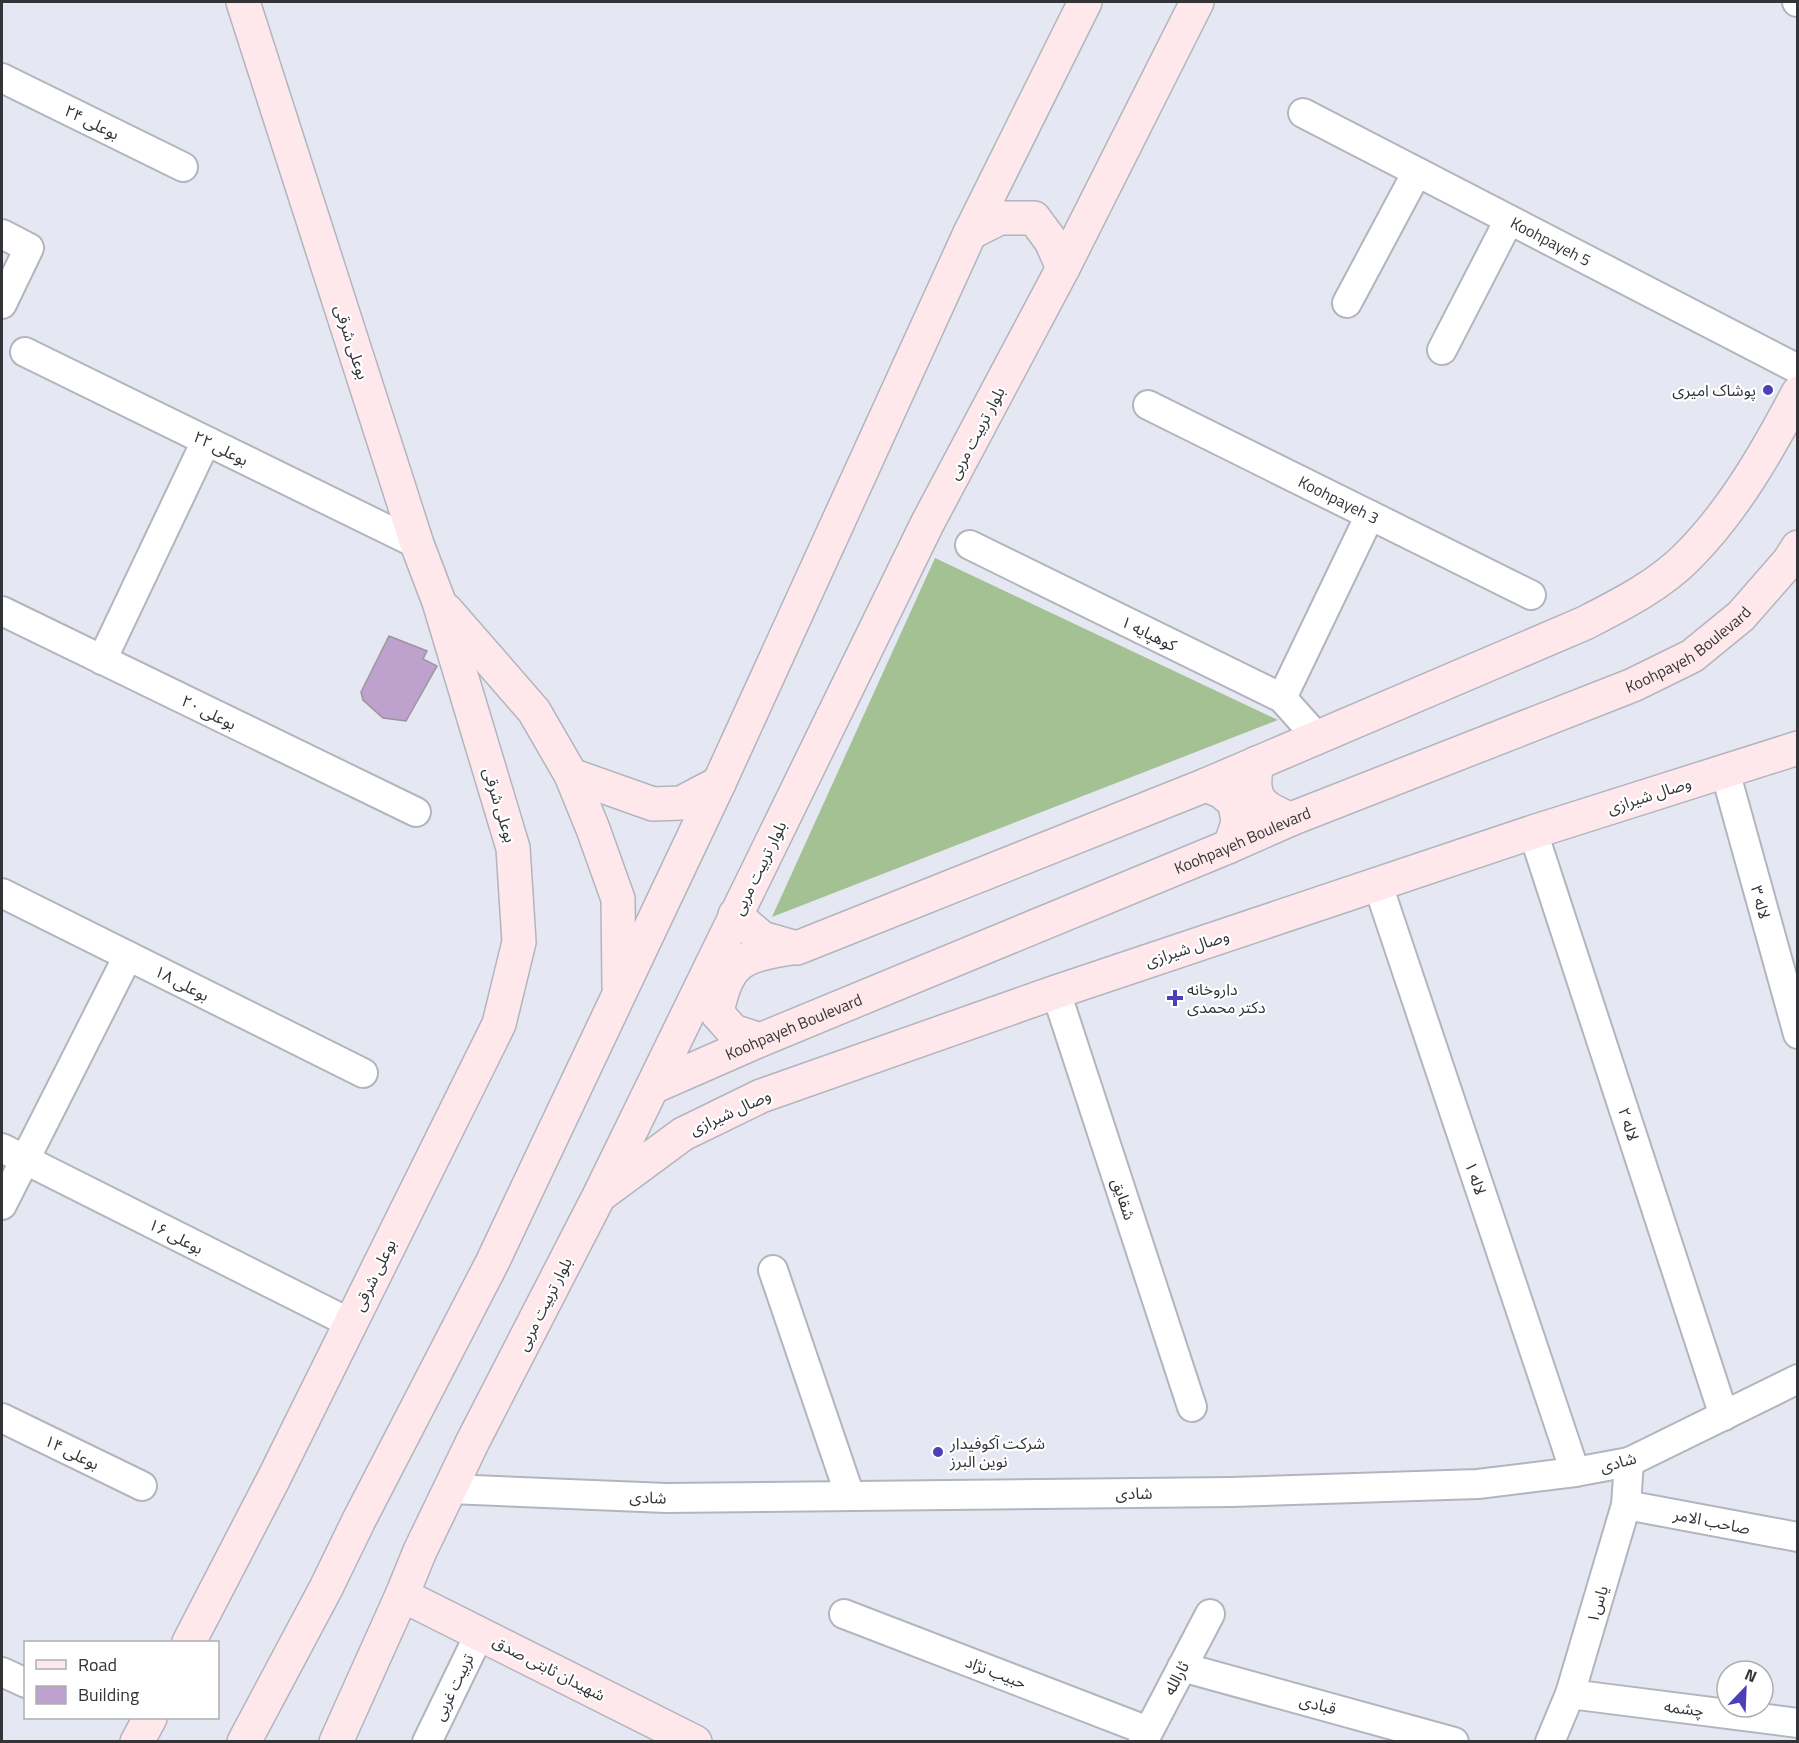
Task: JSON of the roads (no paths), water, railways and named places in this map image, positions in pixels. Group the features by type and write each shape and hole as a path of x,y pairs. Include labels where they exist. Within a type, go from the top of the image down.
{"main road":[{"name":"بوعلی شرقی","path":"190,1641 273,1480 499,1024 519,942 513,848 439,602 417,544 243,2"},
{"path":"244,1742 326,1588 492,1263 719,783 970,232 1085,2"},
{"name":"بلوار تربیت مربی","path":"336,1742 420,1551 450,1489 653,1087 927,524 1063,268 1197,2"},
{"path":"970,232 1000,218 1034,218 1051,241 1063,268"},
{"path":"760,1040 733,1031 717,1013 722,988 734,967 757,953 797,948 1206,784 1585,623 1640,594 1688,557 1735,500 1780,426 1797,393"},
{"name":"Koohpayeh Boulevard","path":"653,1087 760,1040 1291,819 1633,685 1692,656 1740,616 1794,560"},
{"path":"439,602 534,711 571,775 618,899 619,994"},
{"name":"وصال شیرازی","path":"599,1196 683,1134 761,1096 1056,992 1533,831 1797,748"},
{"path":"1257,763 1254,777 1256,796 1270,811 1291,819"},
{"path":"571,775 653,804 681,803 719,783"},
{"path":"1206,784 1222,792 1235,803 1238,823 1230,846"},
{"path":"735,915 762,938 797,948"},
{"name":"شهیدان ثابتی صدق","path":"402,1595 695,1742"},
{"path":"137,1742 149,1719"}],"street":[{"name":"بوعلی ۲۴","path":"2,78 183,167"},
{"name":"Koohpayeh 5","path":"1304,113 1797,369"},
{"path":"1347,303 1417,172"},
{"path":"1442,350 1509,220"},
{"path":"2,234 29,248 2,304"},
{"name":"بوعلی ۲۲","path":"24,352 417,544"},
{"name":"Koohpayeh 3","path":"1148,405 1531,595"},
{"path":"102,660 206,441"},
{"path":"1282,698 1370,515"},
{"name":"کوهپایه ۱","path":"970,545 1282,698 1316,736"},
{"name":"بوعلی ۲۰","path":"2,612 416,812"},
{"name":"لاله ۳","path":"1725,771 1797,1034"},
{"name":"لاله ۲","path":"1533,831 1724,1416"},
{"name":"لاله ۱","path":"1378,885 1575,1472"},
{"name":"بوعلی ۱۸","path":"2,893 363,1073"},
{"path":"2,1205 13,1154 128,956"},
{"name":"شقایق","path":"1056,992 1192,1407"},
{"name":"بوعلی ۱۶","path":"13,1154 351,1323"},
{"path":"773,1270 850,1496"},
{"name":"شادی","path":"450,1489 666,1498 1232,1492 1478,1484 1575,1472 1629,1462 1797,1379"},
{"name":"بوعلی ۱۴","path":"2,1418 142,1486"},
{"name":"یاس۱","path":"1550,1742 1570,1694 1626,1505 1629,1462"},
{"name":"صاحب الامر","path":"1626,1505 1797,1537"},
{"name":"حبیب نژاد","path":"844,1614 1145,1736"},
{"name":"ثارالله","path":"1145,1736 1210,1614"},
{"name":"تربیت غربی","path":"426,1742 480,1634"},
{"name":"قبادی","path":"1182,1667 1454,1742"},
{"path":"2,1672 24,1682"},
{"name":"چشمه","path":"1570,1694 1797,1723"}],"place":[{"name":"پوشاک امیری","path":"1768,390"},
{"name":"داروخانه دکتر محمدی","path":"1175,998"},
{"name":"شرکت آکوفیدار نوین البرز","path":"938,1452"}]}
